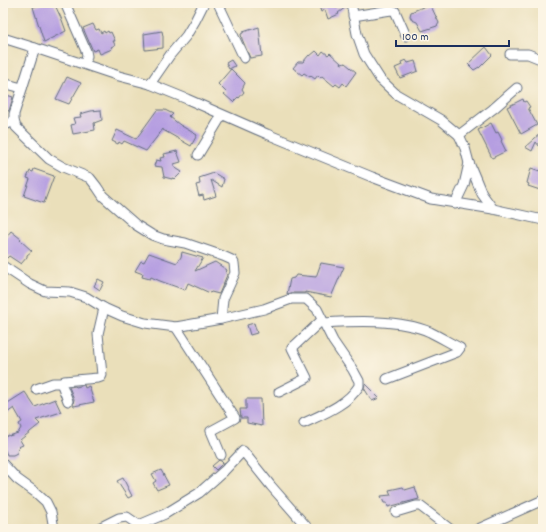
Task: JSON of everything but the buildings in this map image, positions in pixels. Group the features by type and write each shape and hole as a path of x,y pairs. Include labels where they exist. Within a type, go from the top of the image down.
{"street":[{"path":"65,3 86,51 87,56 85,64"},
{"path":"150,84 170,55 186,36 204,3"},
{"path":"218,3 244,58"},
{"path":"351,3 357,34 364,54 380,79 396,94 441,120 459,135 482,194 493,209"},
{"path":"353,16 391,10 395,11 406,36"},
{"path":"3,38 119,76 150,84 267,134 431,199 493,209 543,220"},
{"path":"34,48 14,114 16,127 49,159 63,167 90,178 103,196 136,225 152,235 163,239 185,243 232,260 234,263 235,273 223,299 221,319"},
{"path":"510,54 528,54 543,60"},
{"path":"3,83 22,88"},
{"path":"459,135 493,109 517,88"},
{"path":"198,155 222,115"},
{"path":"3,126 14,121"},
{"path":"456,204 464,184 469,162"},
{"path":"3,266 30,284 45,290 70,292 86,297 104,308 122,316 145,323 176,327 264,309 291,299 306,299 317,309 333,341 353,370 359,382 359,386 357,390 339,406 304,423"},
{"path":"36,390 53,383 101,377 98,334 104,308"},
{"path":"279,392 307,378 292,348 323,322 353,321 403,324 429,332 460,348 457,352 387,379"},
{"path":"176,327 235,418 211,431 221,455"},
{"path":"62,383 68,401"},
{"path":"97,529 119,518 127,517 142,527 199,493 224,471 243,451 306,526"},
{"path":"3,464 17,479 46,502 54,529"},
{"path":"478,529 543,500"},
{"path":"396,512 420,506 450,529"}]}
